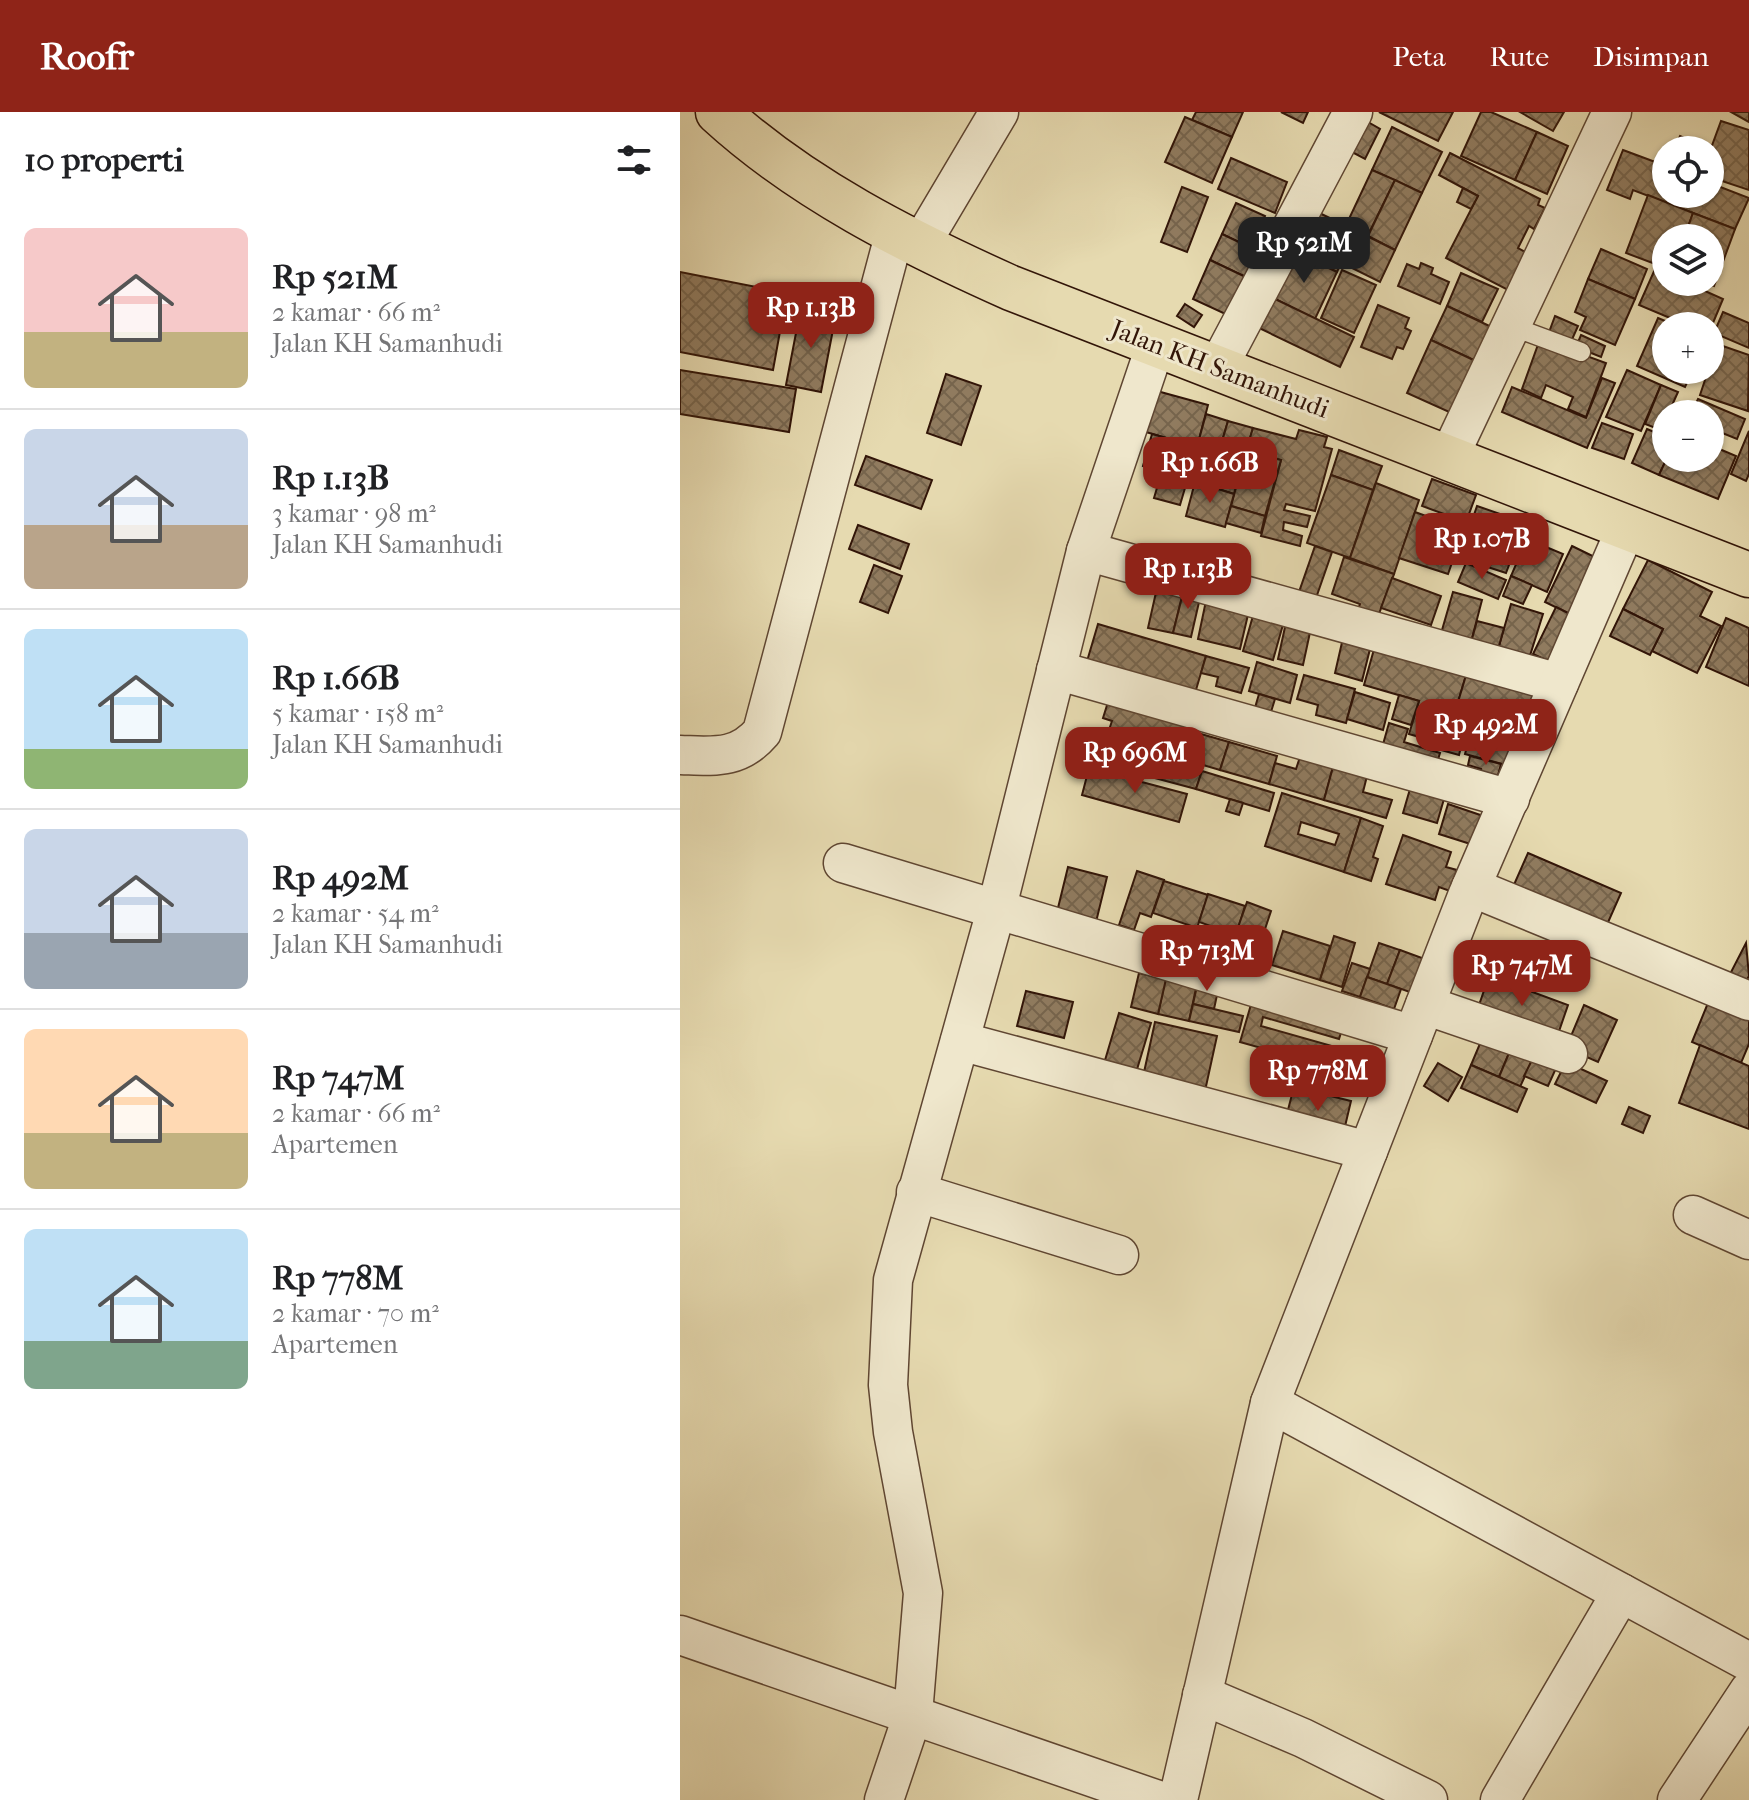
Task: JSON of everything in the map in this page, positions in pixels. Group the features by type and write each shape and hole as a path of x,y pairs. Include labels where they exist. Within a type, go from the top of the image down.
{"main road":[{"name":"Jalan KH Samanhudi","path":"718,112 757,148 907,240 1011,288 1749,575"}],"street":[{"path":"680,755 724,757 741,752 762,732 907,240 999,112"},
{"path":"1218,367 1353,112"},
{"path":"1448,459 1612,112"},
{"path":"884,1800 913,1714 923,1593 893,1432 888,1385 893,1280 997,907 1086,551 1156,344"},
{"path":"1178,1800 1270,1403 1471,887 1627,526"},
{"path":"1086,551 1559,683"},
{"path":"1056,670 1510,799"},
{"path":"843,863 1419,1020 1568,1054"},
{"path":"1471,887 1749,1001"},
{"path":"960,1041 1368,1151"},
{"path":"916,1192 1119,1255"},
{"path":"1693,1215 1749,1240"},
{"path":"1270,1403 1749,1662"},
{"path":"1500,1800 1621,1593"},
{"path":"680,1635 1158,1800"},
{"path":"1677,1800 1749,1691"},
{"path":"1202,1695 1303,1738 1428,1800"}],"lane":[{"path":"1511,326 1581,352"}],"building":[{"path":"1196,112 1243,112 1232,137 1192,120"},
{"path":"1281,112 1308,112 1303,123"},
{"path":"1379,112 1453,112 1438,141"},
{"path":"1481,112 1491,112 1537,132 1515,180 1461,156"},
{"path":"1520,112 1564,112 1553,131"},
{"path":"1731,112 1749,112 1749,122"},
{"path":"1185,117 1232,137 1212,183 1165,162"},
{"path":"1721,121 1749,130 1749,190 1724,182 1724,136 1716,136"},
{"path":"1368,122 1380,129 1365,159 1352,152"},
{"path":"1392,127 1442,152 1422,193 1372,170"},
{"path":"1537,132 1568,146 1547,194 1515,180"},
{"path":"1623,150 1652,161 1652,197 1633,190 1630,199 1607,190"},
{"path":"1450,153 1540,199 1538,205 1545,208 1534,229 1529,226 1518,248 1527,253 1508,290 1446,258 1478,196 1439,175"},
{"path":"1231,158 1287,182 1275,213 1218,189"},
{"path":"1372,170 1395,180 1370,231 1348,221"},
{"path":"1395,180 1422,193 1395,250 1368,236"},
{"path":"1182,187 1208,197 1187,252 1161,242"},
{"path":"1463,188 1478,196 1471,209 1457,202"},
{"path":"1724,188 1749,198 1735,229 1680,208 1724,208"},
{"path":"1648,195 1652,197 1652,208 1680,208 1693,213 1689,224 1652,224 1652,263 1626,253"},
{"path":"1236,203 1265,216 1251,248 1222,234"},
{"path":"1313,210 1357,231 1337,272 1293,251"},
{"path":"1693,213 1722,224 1689,224"},
{"path":"1724,225 1735,229 1724,259"},
{"path":"1357,231 1395,250 1380,282 1342,263"},
{"path":"1222,234 1264,254 1252,280 1210,260"},
{"path":"1601,249 1647,269 1635,299 1588,279"},
{"path":"1293,251 1337,272 1315,319 1271,297"},
{"path":"1210,260 1252,280 1234,318 1193,299"},
{"path":"1421,263 1433,268 1431,274 1449,282 1440,304 1398,286 1407,264 1419,269"},
{"path":"1342,270 1376,285 1354,333 1321,318"},
{"path":"680,272 787,293 773,370 680,352"},
{"path":"1461,273 1498,289 1482,322 1447,306"},
{"path":"1652,276 1652,296 1716,296 1723,299 1718,312 1656,312 1639,305"},
{"path":"1588,279 1635,299 1615,345 1580,330 1586,317 1575,312"},
{"path":"1271,297 1354,337 1340,367 1257,327"},
{"path":"1185,304 1202,315 1194,327 1177,316"},
{"path":"1378,305 1409,318 1405,328 1411,331 1403,349 1397,347 1392,359 1361,347"},
{"path":"1447,306 1498,330 1482,364 1431,340"},
{"path":"801,307 836,314 821,392 786,385"},
{"path":"1724,312 1749,323 1749,348 1724,337"},
{"path":"1555,316 1578,326 1570,344 1548,335"},
{"path":"1652,332 1652,373 1637,366"},
{"path":"1581,335 1605,346 1601,357 1576,347"},
{"path":"1540,339 1606,363 1586,417 1568,409 1573,397 1546,385 1541,398 1522,389"},
{"path":"1431,340 1482,364 1458,416 1407,393"},
{"path":"1724,346 1749,355 1748,411 1724,403 1724,400 1700,395 1704,384 1724,384"},
{"path":"680,370 796,389 789,432 680,414"},
{"path":"1627,370 1652,381 1652,384 1661,385 1641,431 1606,417"},
{"path":"946,374 981,386 961,445 927,433"},
{"path":"1602,378 1615,383 1587,448 1502,412 1512,387 1586,418"},
{"path":"1661,385 1678,392 1674,400 1655,400"},
{"path":"1157,391 1208,405 1197,447 1146,432"},
{"path":"1652,407 1652,427 1645,424"},
{"path":"1724,410 1745,419 1737,439 1724,434"},
{"path":"1206,414 1228,421 1213,471 1192,465"},
{"path":"1228,421 1253,428 1234,494 1209,486"},
{"path":"1602,423 1633,434 1624,459 1592,448"},
{"path":"1253,428 1296,439 1299,430 1327,437 1324,447 1332,449 1315,511 1286,504 1284,510 1310,516 1307,527 1284,522 1283,530 1302,536 1300,546 1261,536 1281,460 1246,451"},
{"path":"1647,429 1652,431 1652,472 1632,463"},
{"path":"1749,431 1749,474 1746,481 1731,474"},
{"path":"1152,434 1197,447 1180,505 1154,498 1162,471 1143,466"},
{"path":"1339,450 1382,466 1373,490 1331,475"},
{"path":"1246,451 1281,460 1265,516 1231,506"},
{"path":"1724,451 1736,456 1718,499 1659,475 1660,472 1724,472"},
{"path":"866,456 932,480 921,509 855,485"},
{"path":"1331,475 1373,490 1350,558 1307,543"},
{"path":"1432,479 1476,495 1466,522 1422,506"},
{"path":"1195,482 1234,494 1225,527 1186,516"},
{"path":"1376,483 1419,500 1394,574 1350,558"},
{"path":"1231,506 1265,516 1261,533 1226,523"},
{"path":"1477,506 1529,524 1521,548 1469,530"},
{"path":"1415,512 1456,527 1452,537 1460,540 1448,574 1399,558"},
{"path":"858,525 909,544 900,569 849,549"},
{"path":"1469,530 1516,546 1506,573 1460,558"},
{"path":"1527,539 1563,554 1547,592 1511,576"},
{"path":"1315,546 1332,552 1316,598 1299,592"},
{"path":"1572,546 1611,565 1584,621 1545,602"},
{"path":"1344,557 1394,574 1377,619 1357,612 1360,604 1332,594"},
{"path":"1648,560 1712,592 1700,616 1721,626 1697,673 1652,651 1663,629 1623,609"},
{"path":"1466,563 1506,580 1498,599 1458,582"},
{"path":"874,565 902,576 888,613 860,602"},
{"path":"1511,576 1532,585 1523,604 1503,596"},
{"path":"1392,578 1441,596 1431,625 1381,608"},
{"path":"1159,579 1185,585 1173,633 1148,628"},
{"path":"1185,585 1202,589 1191,637 1173,633"},
{"path":"1453,592 1482,600 1470,646 1440,637"},
{"path":"1207,596 1250,606 1240,649 1198,639"},
{"path":"1511,604 1543,614 1528,662 1497,653"},
{"path":"1256,605 1286,614 1273,660 1243,651"},
{"path":"1556,607 1584,621 1561,667 1533,654"},
{"path":"1623,609 1663,629 1650,655 1610,636"},
{"path":"1287,618 1312,623 1303,665 1278,659"},
{"path":"1726,618 1749,628 1749,686 1706,667"},
{"path":"1477,621 1504,628 1497,653 1470,646"},
{"path":"1098,624 1206,656 1193,700 1085,668"},
{"path":"1378,635 1470,662 1455,712 1443,708 1433,741 1409,734 1419,701 1364,685"},
{"path":"1343,638 1371,645 1362,681 1335,673"},
{"path":"1206,656 1249,668 1241,693 1216,686 1218,677 1201,673"},
{"path":"1257,662 1297,675 1290,703 1249,691"},
{"path":"1470,662 1549,685 1535,735 1455,712"},
{"path":"1304,675 1355,689 1346,723 1316,715 1318,705 1297,699"},
{"path":"1113,686 1194,710 1184,740 1149,730 1145,745 1108,733 1112,721 1103,718"},
{"path":"1355,692 1390,703 1383,730 1347,719"},
{"path":"1259,694 1275,699 1270,715 1254,711"},
{"path":"1399,695 1419,701 1411,725 1392,719"},
{"path":"1443,715 1467,722 1459,755 1434,748"},
{"path":"1474,721 1515,732 1506,765 1465,754"},
{"path":"1389,723 1408,729 1404,742 1440,753 1437,763 1382,748"},
{"path":"1149,730 1184,740 1179,758 1144,749"},
{"path":"1187,730 1229,742 1220,770 1179,758"},
{"path":"1094,741 1202,771 1196,789 1091,761"},
{"path":"1229,742 1277,756 1269,784 1220,770"},
{"path":"1470,756 1501,764 1497,779 1480,774 1481,769 1468,765"},
{"path":"1300,757 1333,767 1324,800 1269,784 1275,763 1296,769"},
{"path":"1333,767 1367,776 1363,792 1392,800 1386,818 1324,800"},
{"path":"1089,768 1187,794 1179,822 1082,795"},
{"path":"1202,771 1274,793 1269,811 1196,789"},
{"path":"1410,789 1444,799 1437,823 1403,813"},
{"path":"1282,793 1361,818 1344,872 1265,846","holes":["1301,822 1339,834 1335,845 1298,834"]},
{"path":"1230,799 1243,803 1239,815 1226,811"},
{"path":"1448,804 1492,819 1483,848 1439,834"},
{"path":"1361,818 1383,826 1373,857 1378,859 1371,881 1344,872"},
{"path":"1403,835 1451,852 1446,867 1457,870 1450,891 1439,887 1435,900 1386,884"},
{"path":"1528,853 1621,893 1602,936 1509,896"},
{"path":"1068,867 1107,877 1096,922 1057,912"},
{"path":"1137,871 1164,880 1151,917 1140,913 1134,930 1119,925"},
{"path":"1164,881 1208,895 1197,928 1153,913"},
{"path":"1208,894 1245,906 1236,935 1199,922"},
{"path":"1247,902 1271,911 1255,959 1230,950"},
{"path":"1283,931 1330,946 1320,980 1272,965"},
{"path":"1334,936 1355,943 1342,987 1320,980"},
{"path":"1379,943 1400,950 1387,984 1367,977"},
{"path":"1746,943 1749,976 1744,985 1729,976"},
{"path":"1400,950 1433,962 1421,996 1387,984"},
{"path":"1169,963 1200,970 1189,1021 1158,1014"},
{"path":"1352,963 1370,969 1360,997 1342,991"},
{"path":"1139,973 1166,979 1158,1014 1131,1007"},
{"path":"1489,976 1568,1005 1556,1040 1477,1011"},
{"path":"1199,977 1220,981 1214,1009 1193,1004"},
{"path":"1367,977 1401,989 1394,1009 1360,997"},
{"path":"1026,991 1073,1002 1064,1038 1017,1026"},
{"path":"1255,991 1346,1017 1339,1039 1263,1017 1261,1026 1381,1060 1375,1080 1240,1042"},
{"path":"1710,998 1749,1014 1749,1044 1741,1063 1692,1042"},
{"path":"1193,1004 1243,1016 1239,1032 1189,1021"},
{"path":"1584,1005 1617,1020 1598,1062 1566,1048"},
{"path":"1119,1013 1151,1023 1135,1076 1103,1067"},
{"path":"1155,1022 1217,1036 1203,1100 1141,1086"},
{"path":"1484,1034 1512,1046 1499,1077 1471,1065"},
{"path":"1700,1045 1749,1066 1749,1129 1679,1103"},
{"path":"1512,1046 1534,1056 1520,1087 1499,1077"},
{"path":"1534,1056 1557,1066 1548,1086 1524,1076"},
{"path":"1566,1062 1607,1081 1596,1103 1555,1084"},
{"path":"1438,1063 1462,1077 1448,1101 1424,1086"},
{"path":"1471,1065 1527,1089 1517,1112 1461,1088"},
{"path":"1294,1087 1351,1101 1342,1139 1284,1125"},
{"path":"1629,1107 1650,1116 1643,1133 1622,1124"}]}
